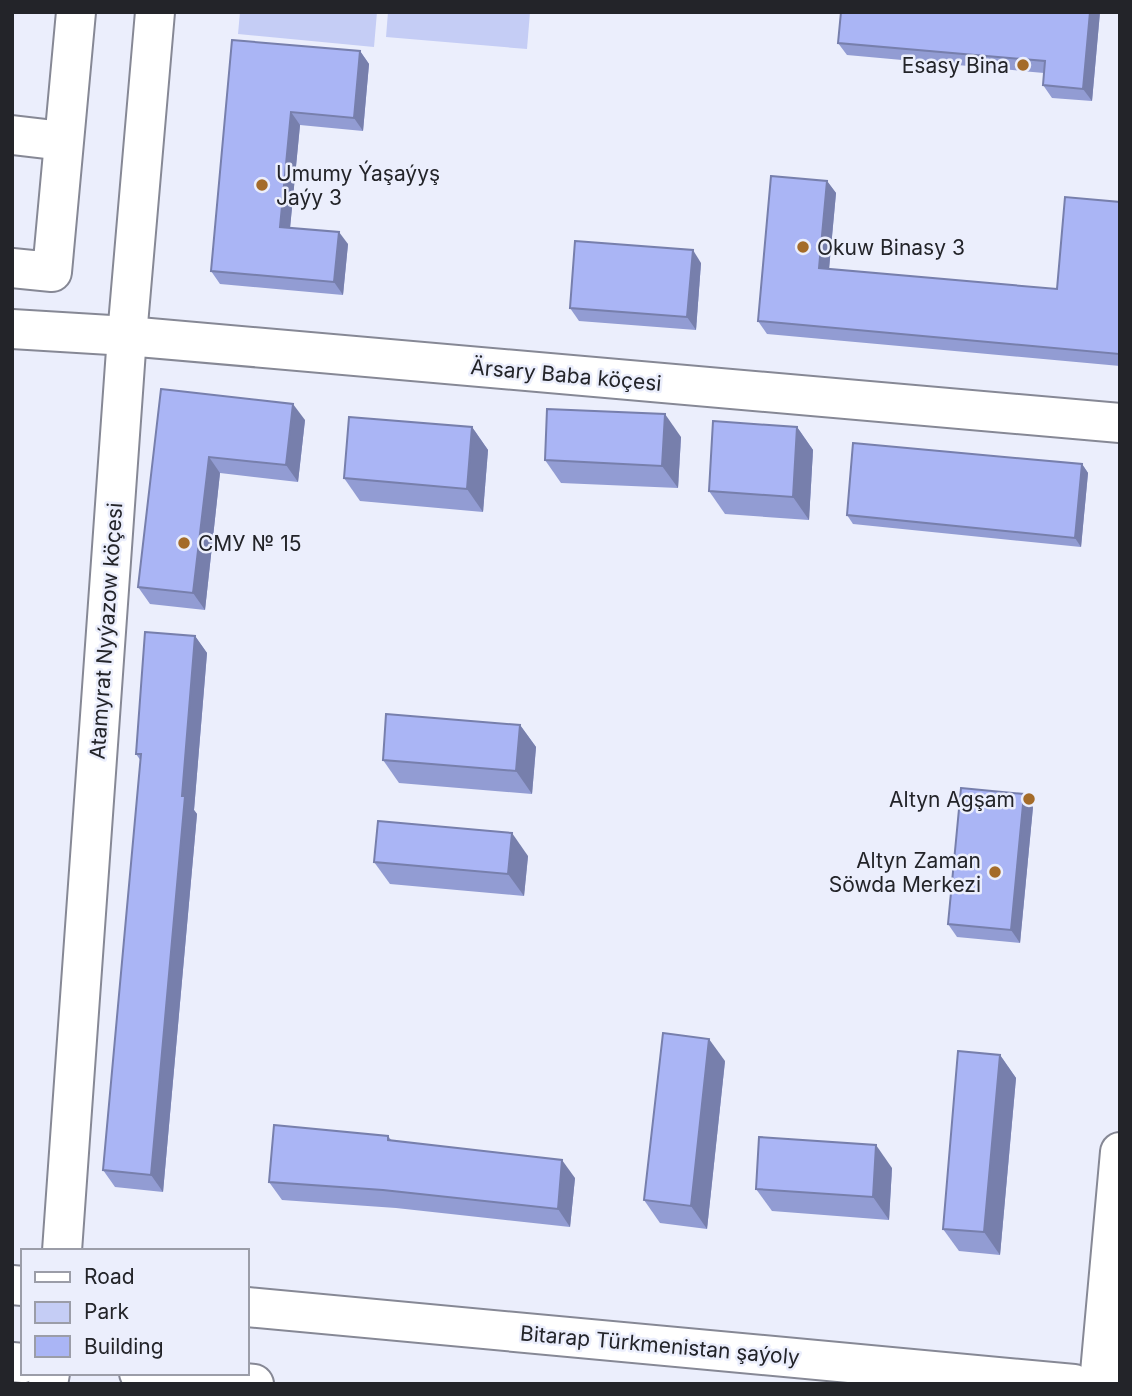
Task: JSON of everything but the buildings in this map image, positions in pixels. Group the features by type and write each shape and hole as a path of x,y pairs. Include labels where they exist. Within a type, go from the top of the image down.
{"street":[{"path":"12,268 52,272 76,12"},
{"name":"Atamyrat Nyýazow köçesi","path":"62,1249 127,336 155,12"},
{"path":"12,135 63,141"},
{"name":"Ärsary Baba köçesi","path":"12,329 127,336 1120,424"},
{"path":"1099,1384 1120,1152"},
{"name":"Bitarap Türkmenistan şaýoly","path":"248,1307 1074,1384"},
{"path":"160,1375 254,1384"}],"green space":[{"path":"240,12 377,12 374,47 238,34"},
{"path":"388,12 530,12 527,49 386,37"}],"place":[{"name":"Esasy Bina","path":"1023,65"},
{"name":"Umumy Ýaşaýyş Jaýy 3","path":"262,185"},
{"name":"Okuw Binasy 3","path":"803,247"},
{"name":"СМУ № 15","path":"184,543"},
{"name":"Altyn Agşam","path":"1029,799"},
{"name":"Altyn Zaman Söwda Merkezi","path":"995,872"}]}
